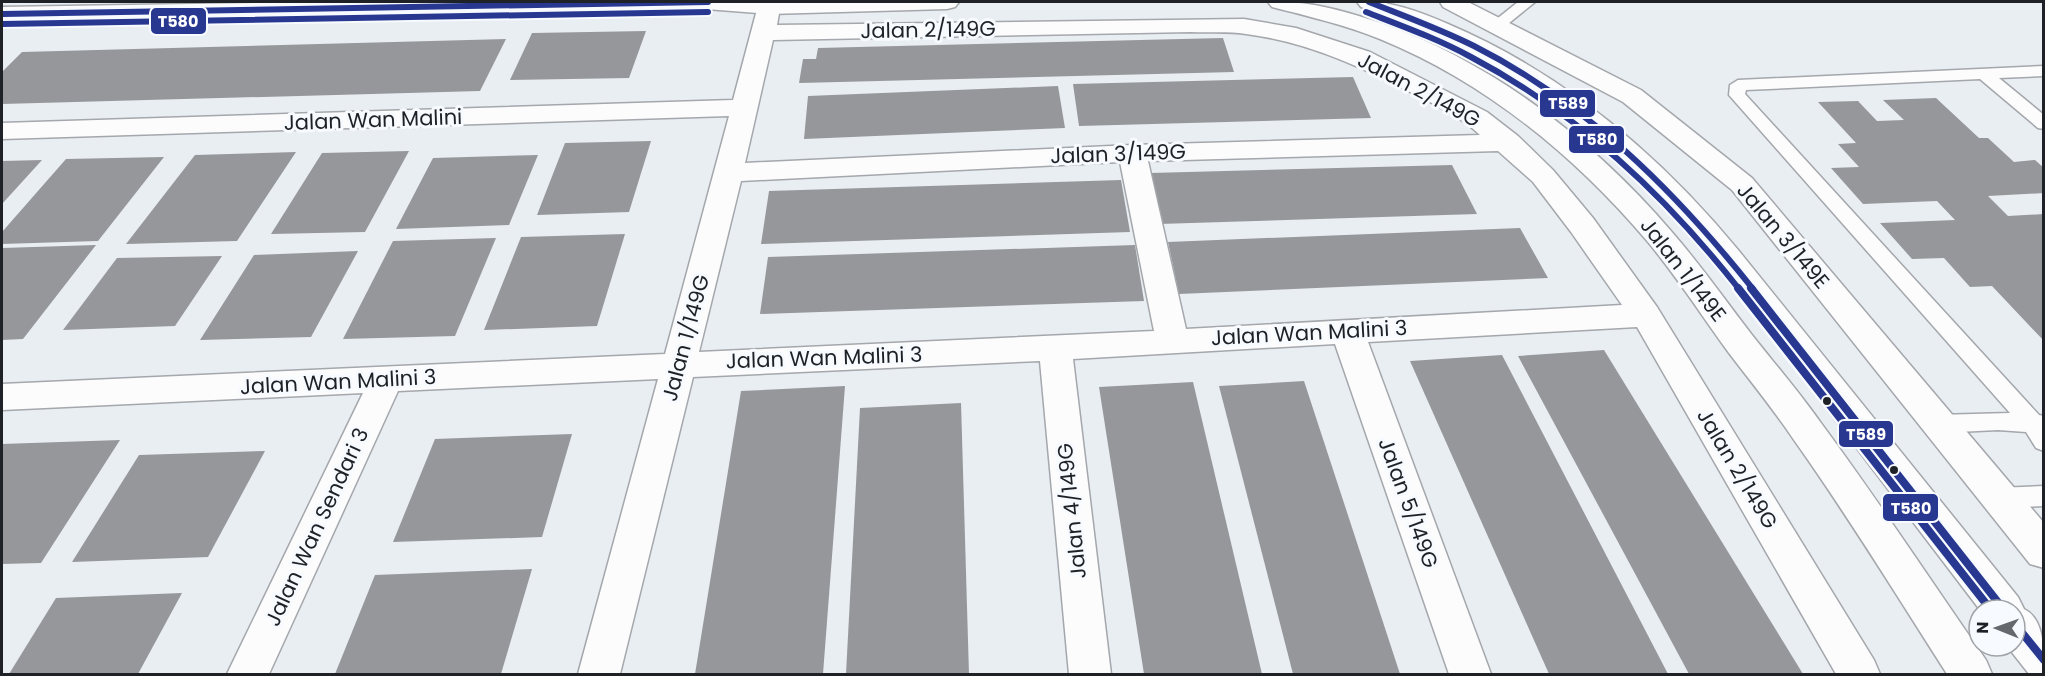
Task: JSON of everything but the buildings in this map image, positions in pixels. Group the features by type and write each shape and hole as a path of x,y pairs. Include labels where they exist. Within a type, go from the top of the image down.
{"street":[{"path":"2,14 178,6 707,2 767,14 947,2"},
{"name":"Jalan 1/149E","path":"1280,2 1384,33 1443,58 1500,92 1556,131 1607,179 1659,236 1807,430 1971,675"},
{"name":"Jalan 1/149E","path":"1369,2 1446,29 1539,80 1575,106 1635,157 1688,211 1868,434 1995,598"},
{"name":"Jalan 3/149E","path":"1451,2 1632,96 1742,184 2043,552"},
{"name":"Jalan 1/149G","path":"599,675 729,173 767,14"},
{"name":"Jalan 2/149G","path":"767,14 1244,26 1287,33 1361,57 1478,118 1508,142 1543,176 1582,225 1646,315 1859,675"},
{"name":"Jalan Wan Malini","path":"2,131 744,108"},
{"name":"Jalan 3/149G","path":"729,173 1132,153 1508,142"},
{"path":"1132,153 1172,340"},
{"name":"Jalan Wan Malini 3","path":"2,397 1055,348 1646,315"},
{"name":"Jalan 5/149G","path":"1347,331 1470,675"},
{"name":"Jalan 4/149G","path":"1055,348 1090,675"},
{"name":"Jalan Wan Sendari 3","path":"248,675 386,380"},
{"path":"2027,640 2043,661"}],"lane":[{"path":"1498,25 1527,2"},
{"path":"2040,430 1737,95 1736,90 1738,85 2043,71"},
{"path":"1985,75 2043,124"},
{"path":"1937,424 1998,421 2040,430"},
{"path":"1998,498 2043,496"}],"transit line":[{"name":"T589","path":"2,14 708,2"},
{"name":"T589","path":"1369,2 1424,23 1475,47 1523,74 1568,103 1610,136 1651,173 1728,258 1995,598"},
{"name":"T580","path":"2,24 708,12"},
{"name":"T580","path":"1366,12 1470,56 1517,82 1604,145 1644,181 1720,265 1982,598"},
{"name":"T589","path":"2027,639 2044,660"}]}
